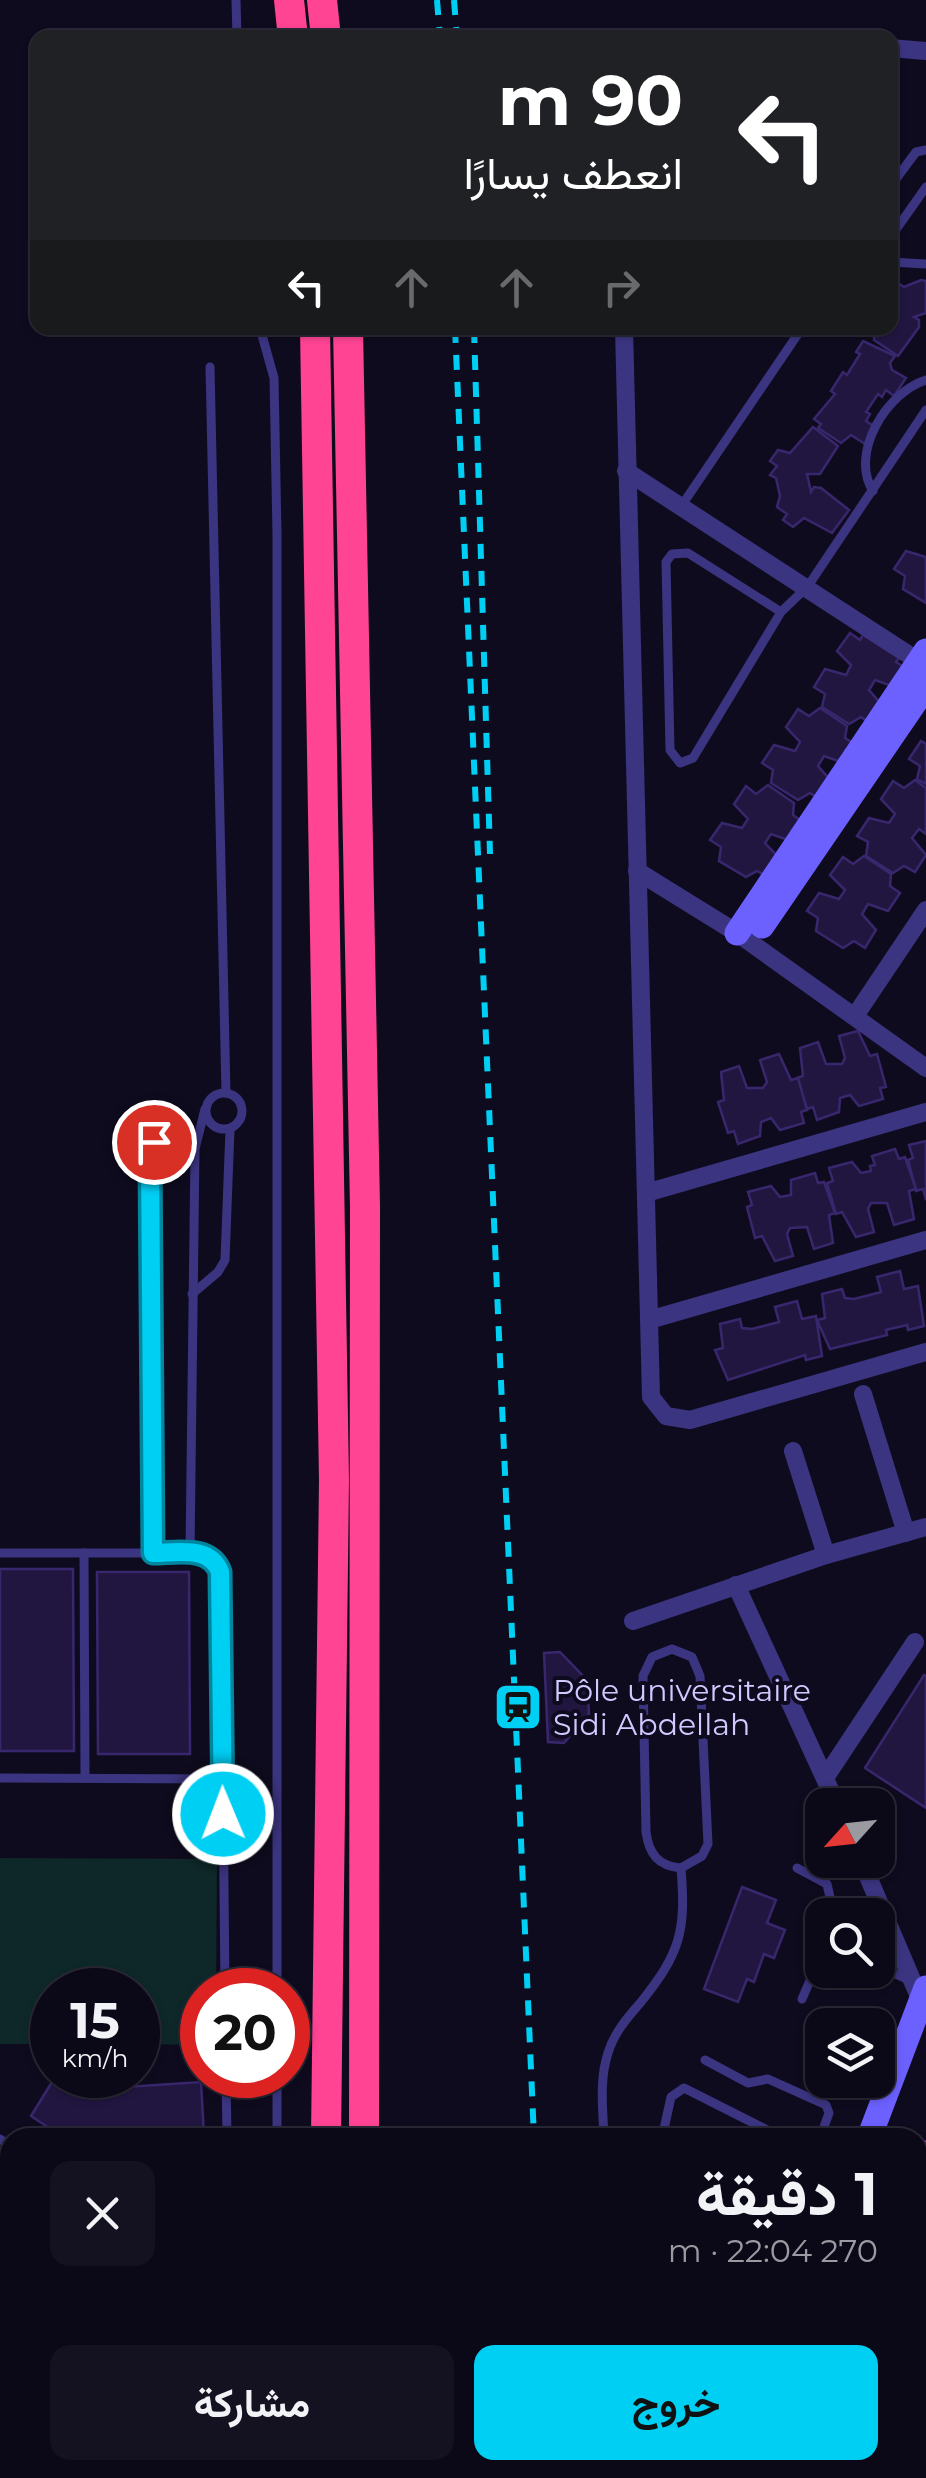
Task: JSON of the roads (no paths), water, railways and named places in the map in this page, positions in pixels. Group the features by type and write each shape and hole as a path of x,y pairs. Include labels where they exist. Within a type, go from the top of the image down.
{"highway":[{"path":"289,0 292,30"},
{"path":"322,0 325,30"},
{"path":"315,335 334,1480 326,2128"},
{"path":"348,335 366,1226 364,2128"}],"street":[{"path":"898,49 926,51"},
{"path":"624,335 651,1397 666,1416 678,1420 926,1352"},
{"path":"626,471 808,586 924,666 744,938"},
{"path":"637,872 744,938 926,1068"},
{"path":"855,1016 923,921"},
{"path":"646,1193 926,1112"},
{"path":"649,1320 926,1240"},
{"path":"863,1394 906,1533"},
{"path":"793,1450 826,1555"},
{"path":"633,1621 826,1555 926,1527"},
{"path":"736,1585 830,1788"},
{"path":"826,1778 915,1642"},
{"path":"869,1878 920,1990 872,2128"}],"lane":[{"path":"236,0 237,30"},
{"path":"898,176 916,152 926,150"},
{"path":"898,227 926,187"},
{"path":"898,262 926,264"},
{"path":"262,335 274,378 277,534 277,1968"},
{"path":"682,505 797,335"},
{"path":"210,367 226,1093"},
{"path":"872,491 862,468 867,443 900,396 926,380"},
{"path":"781,612 688,553 672,554 666,562 670,750 674,759 680,763 694,758 781,612 808,586 926,410"},
{"path":"190,1553 192,1294 196,1134 212,1096 226,1093 238,1100 242,1113 230,1129 225,1260 218,1272 192,1294"},
{"path":"205,1108 212,1126 230,1129"},
{"path":"153,1553 150,1156 154,1142 162,1137 196,1134"},
{"path":"0,1552 190,1553 208,1555 220,1572 225,1968"},
{"path":"84,1553 85,1778"},
{"path":"672,1649 692,1657 700,1676 707,1829 702,1856 681,1868 659,1862 651,1853 646,1832 644,1676 652,1657 672,1649"},
{"path":"0,1778 223,1779"},
{"path":"604,2128 602,2087 607,2054 621,2025 679,1946 684,1910 681,1868"},
{"path":"797,1868 827,1884 830,1898"},
{"path":"895,1976 920,1990"},
{"path":"802,2000 807,1988"},
{"path":"705,2060 748,2083 768,2078 826,2106 829,2113 824,2128"},
{"path":"664,2128 672,2097 684,2088 762,2128"},
{"path":"226,2098 227,2128"},
{"path":"277,2098 277,2128"}],"railway":[{"path":"437,0 439,30"},
{"path":"454,0 456,30"},
{"path":"455,335 534,2128"},
{"path":"474,335 490,854"}],"place":[{"name":"Pôle universitaire Sidi Abdellah","path":"518,1707"}]}
